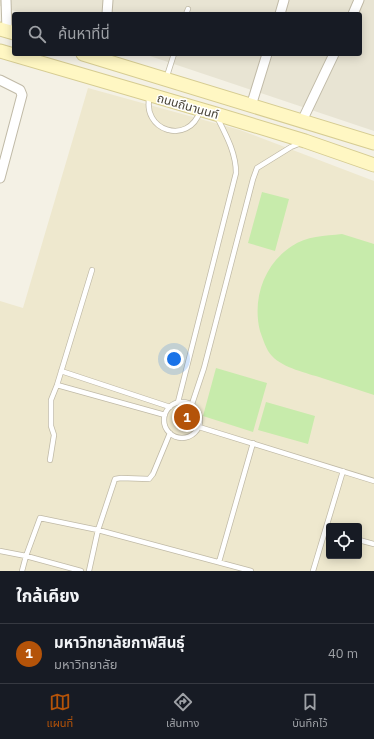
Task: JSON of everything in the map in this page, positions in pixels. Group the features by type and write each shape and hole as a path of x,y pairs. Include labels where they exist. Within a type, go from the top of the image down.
{"main road":[{"name":"ถนนถีนานนท์","path":"0,52 12,55"},
{"name":"ถนนถีนานนท์","path":"14,56 216,114 305,141 374,165"},
{"name":"ถนนถีนานนท์","path":"94,56 106,58 250,106 374,143"}],"street":[{"path":"6,0 7,31"},
{"path":"107,12 108,0"},
{"path":"281,12 284,0"},
{"path":"354,12 359,0"},
{"path":"250,106 266,56"},
{"path":"302,121 333,56"},
{"path":"0,80 20,90 22,95 2,164 0,178"}],"lane":[{"path":"166,79 173,56"},
{"path":"150,95 148,101 149,114 156,124 167,130 177,131 186,129 196,121 201,110"},
{"path":"178,402 236,173 234,153 216,114"},
{"path":"192,404 204,368 253,178 257,168 291,147 305,141"},
{"path":"50,460 54,435 52,426 51,400 57,385 92,270"},
{"path":"61,371 170,407"},
{"path":"57,385 142,410 165,415"},
{"path":"178,402 188,402 192,404 199,412 200,417 199,427 193,434 184,438 179,438 170,433 165,425 165,415 170,407 178,402"},
{"path":"199,427 374,481"},
{"path":"89,571 98,530 115,479 149,479 153,474 170,433"},
{"path":"219,562 253,443"},
{"path":"330,523 343,471"},
{"path":"22,571 40,518 98,530 251,571"},
{"path":"314,571 326,536"},
{"path":"362,541 374,544"},
{"path":"0,551 26,556 81,571"}],"shaded area":[{"path":"0,0 374,0 374,131 150,56 362,56 362,12 18,12 0,6"},
{"path":"88,88 240,130 374,181 374,571 0,571 0,301 23,308"}],"green space":[{"path":"262,192 289,199 275,251 248,243"},
{"path":"342,234 374,244 374,395 282,364 270,354 260,331 258,319 259,295 267,272 274,262 292,246 303,240"},
{"path":"216,368 267,383 253,432 203,416"},
{"path":"266,402 315,416 308,444 258,430"}],"place":[{"name":"มหาวิทยาลัยกาฬสินธุ์","path":"187,417"}]}
